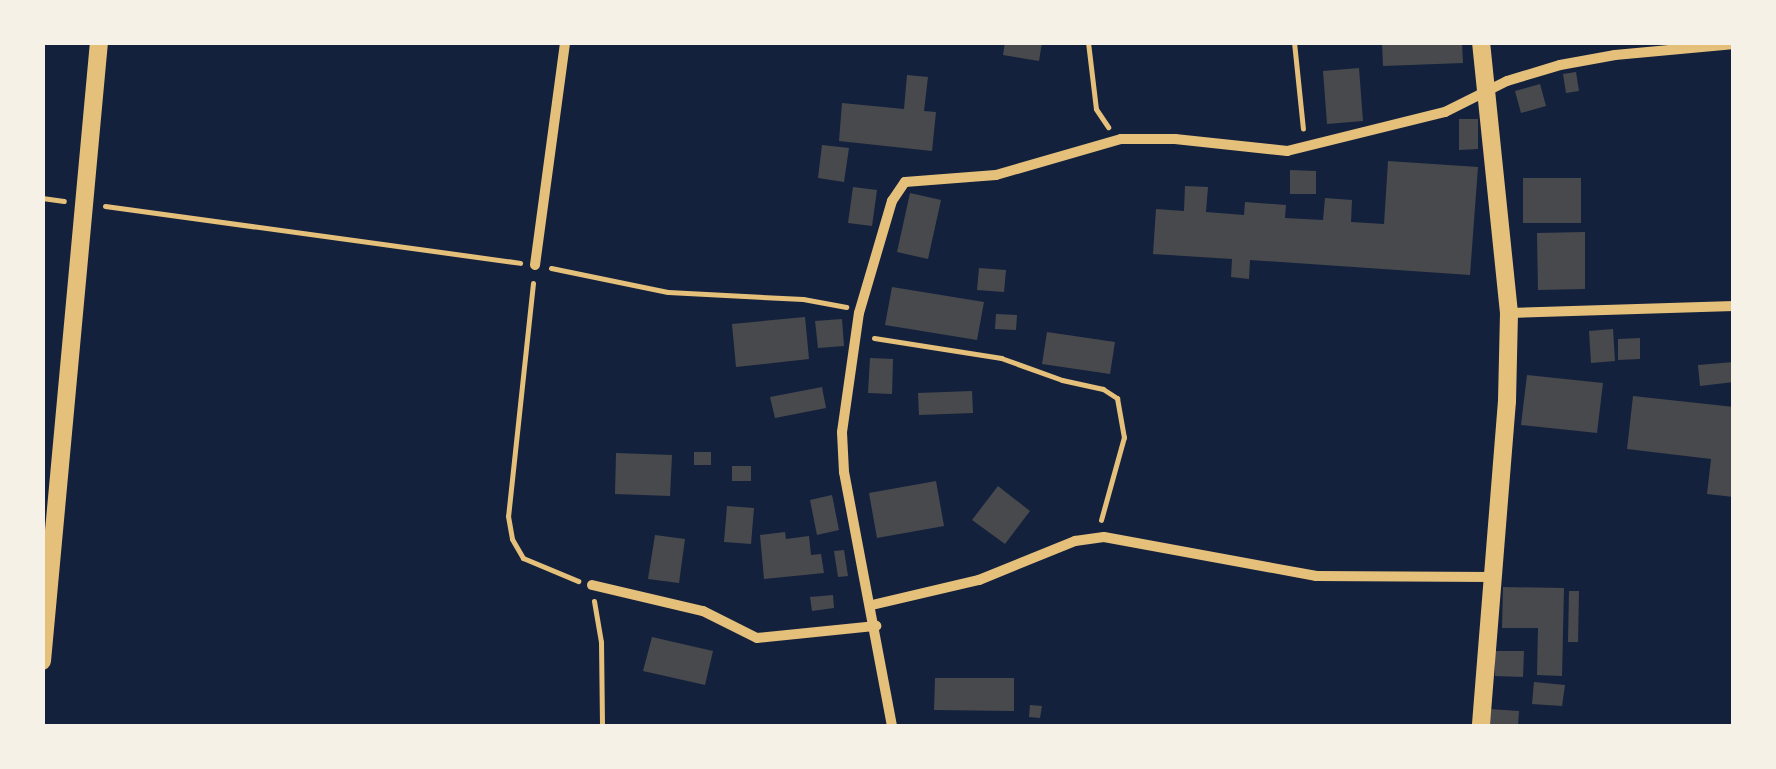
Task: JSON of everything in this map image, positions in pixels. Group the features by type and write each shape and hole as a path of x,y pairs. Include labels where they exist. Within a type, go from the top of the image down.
{"main road":[{"path":"42,661 99,42"},
{"path":"1481,42 1509,273 1507,401 1481,726"}],"street":[{"path":"535,265 564,42"},
{"path":"892,726 844,472 842,432 859,313 892,202 905,182 996,175 1121,139 1175,139 1287,152 1445,112 1506,81 1560,65 1615,54 1734,44"},
{"path":"1509,313 1734,306"},
{"path":"872,605 979,580 1075,541 1098,538 1130,540 1242,565 1316,576 1491,577"},
{"path":"592,586 703,611 757,638 876,626"}],"path":[{"path":"1088,42 1096,109 1121,139"},
{"path":"1294,42 1305,146"},
{"path":"83,203 535,265 668,292 836,302 859,313"},
{"path":"535,265 508,516 512,539 524,558 592,586 601,642 602,726"},
{"path":"856,336 1001,358 1062,380 1103,389 1117,398 1124,437 1098,538"}],"building":[{"path":"1005,42 1042,42 1039,61 1003,55"},
{"path":"1382,42 1462,42 1463,63 1383,66"},
{"path":"1359,68 1363,121 1327,124 1323,71"},
{"path":"1576,72 1579,91 1566,93 1563,74"},
{"path":"907,75 928,77 924,111 936,112 932,151 839,141 842,103 904,109"},
{"path":"1540,84 1546,106 1521,113 1515,91"},
{"path":"1459,119 1478,119 1478,149 1459,150"},
{"path":"822,145 849,148 844,182 818,178"},
{"path":"1388,161 1478,167 1470,275 1250,260 1249,279 1231,277 1232,259 1153,254 1156,209 1184,211 1185,186 1208,187 1206,212 1244,215 1245,202 1286,205 1285,218 1323,220 1325,198 1352,200 1351,222 1384,224"},
{"path":"1290,170 1316,171 1316,194 1290,194"},
{"path":"1523,178 1581,178 1581,223 1523,223"},
{"path":"853,187 877,190 872,226 848,223"},
{"path":"910,193 941,200 928,259 897,252"},
{"path":"1585,232 1585,289 1538,290 1537,233"},
{"path":"979,268 1006,270 1004,292 977,290"},
{"path":"892,287 984,302 977,340 885,325"},
{"path":"996,314 1017,315 1016,330 995,329"},
{"path":"805,317 809,359 736,367 732,324"},
{"path":"842,319 844,346 818,348 815,321"},
{"path":"1613,329 1615,361 1591,363 1589,331"},
{"path":"1047,332 1115,342 1110,374 1042,364"},
{"path":"1640,338 1640,359 1618,360 1618,339"},
{"path":"870,358 893,359 892,394 868,393"},
{"path":"1734,362 1734,382 1700,386 1698,365"},
{"path":"1527,375 1603,383 1597,433 1521,425"},
{"path":"822,387 826,408 775,418 770,397"},
{"path":"972,391 973,413 919,415 918,393"},
{"path":"1633,396 1734,407 1734,497 1707,494 1711,459 1627,449"},
{"path":"694,452 711,452 711,465 694,465"},
{"path":"616,453 672,455 670,496 615,494"},
{"path":"732,466 751,466 751,481 732,481"},
{"path":"936,481 944,526 877,538 869,493"},
{"path":"998,486 1030,511 1005,544 972,520"},
{"path":"832,495 839,530 817,535 810,500"},
{"path":"727,506 754,508 751,544 724,542"},
{"path":"785,532 786,539 809,536 811,555 821,554 824,573 764,579 760,535"},
{"path":"655,535 685,539 679,583 648,579"},
{"path":"844,550 848,576 838,577 834,551"},
{"path":"1503,587 1564,588 1562,676 1537,675 1538,628 1502,628"},
{"path":"1569,591 1579,591 1578,642 1568,642"},
{"path":"833,595 834,608 812,611 810,597"},
{"path":"652,637 713,651 705,685 643,671"},
{"path":"1495,651 1524,651 1523,677 1495,676"},
{"path":"935,678 1014,678 1014,711 934,710"},
{"path":"1534,682 1565,685 1562,706 1532,704"},
{"path":"1030,705 1042,706 1040,718 1029,717"},
{"path":"1489,709 1519,711 1518,726 1488,726"}]}
